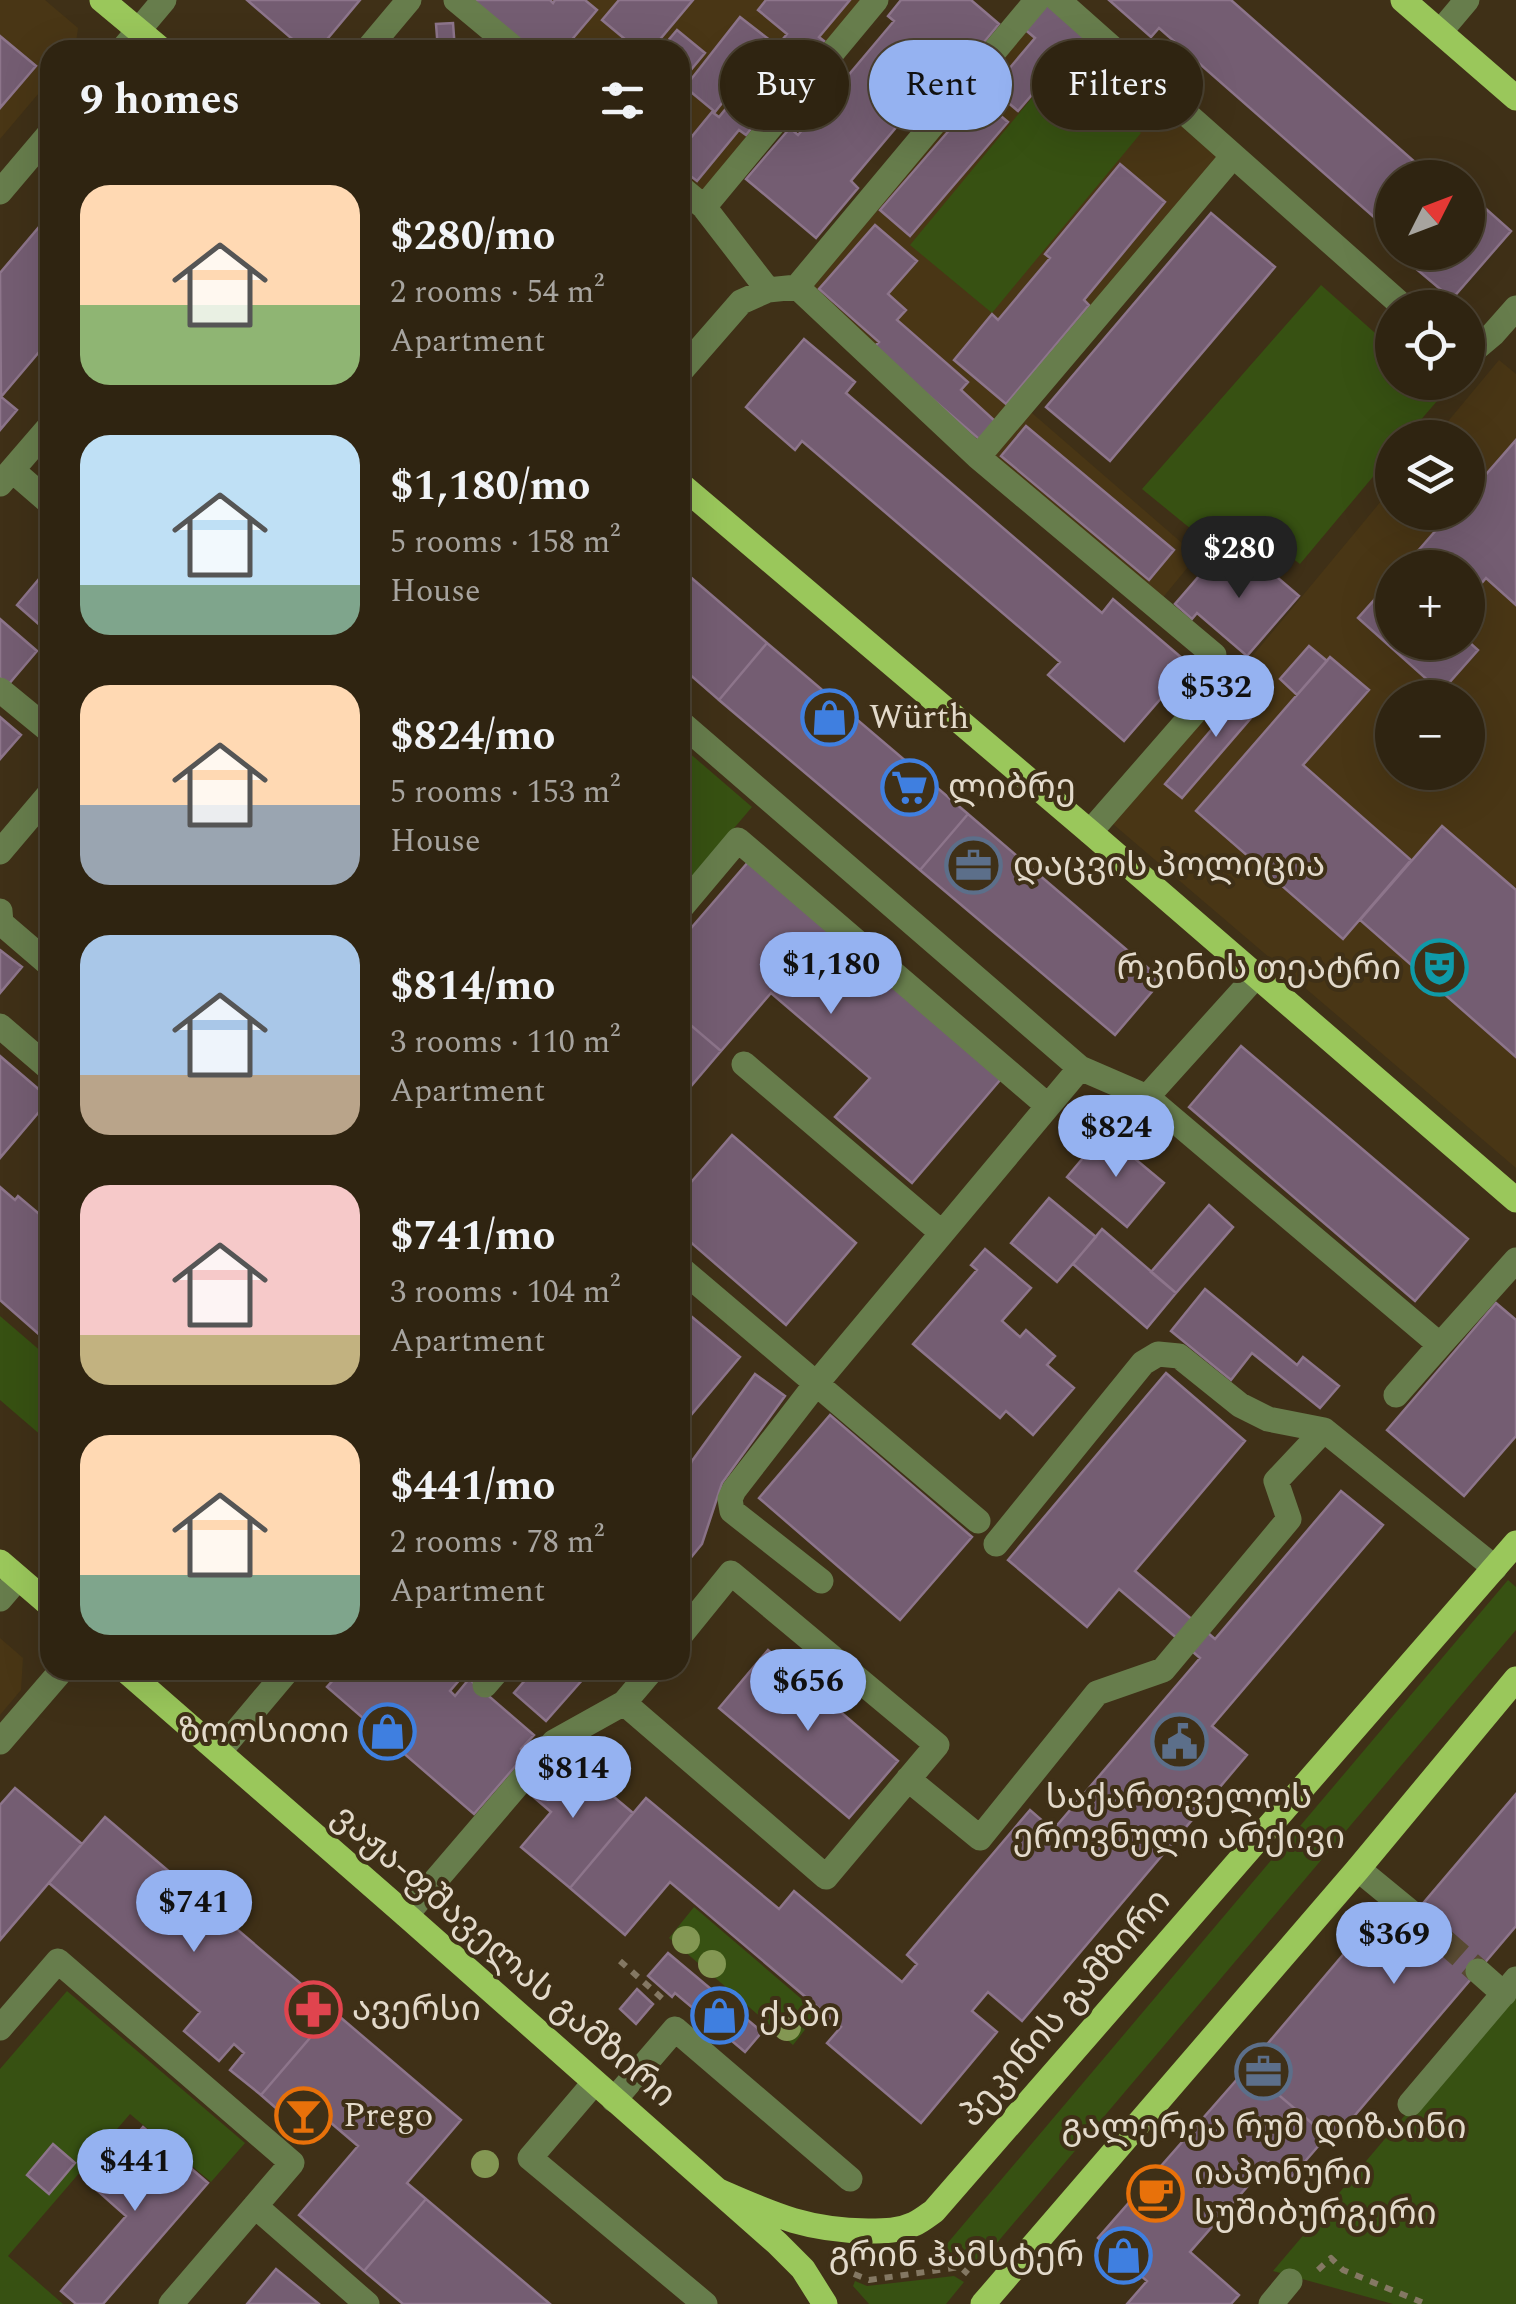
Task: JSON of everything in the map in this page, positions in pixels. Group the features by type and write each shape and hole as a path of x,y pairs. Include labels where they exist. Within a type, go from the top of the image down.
{"main road":[{"path":"102,0 130,40"},
{"path":"1402,0 1516,98"},
{"path":"690,492 1516,1200"},
{"path":"1506,1562 1515,1544"},
{"name":"პეკინის გამზირი","path":"719,2191 810,2227 849,2231 893,2232 916,2224 934,2211 1506,1562"},
{"path":"9,1570 40,1596"},
{"path":"983,2304 1358,1869 1516,1679"},
{"name":"ვაჟა-ფშაველას გამზირი","path":"136,1680 719,2191 802,2269 826,2304"}],"street":[{"path":"130,40 164,0"},
{"path":"375,40 409,0"},
{"path":"456,0 504,40"},
{"path":"704,207 876,0"},
{"path":"690,361 741,302 768,290 796,286 1037,0"},
{"path":"1058,0 1385,290"},
{"path":"1440,32 1467,0"},
{"path":"0,192 40,146"},
{"path":"978,457 1232,156"},
{"path":"690,195 704,207 768,290"},
{"path":"796,286 978,457 1214,655 1213,692 1090,832"},
{"path":"1485,341 1516,308"},
{"path":"40,438 6,477 40,497"},
{"path":"0,690 40,724"},
{"path":"690,731 1080,1068 1147,1098 1440,1346"},
{"path":"0,852 40,805"},
{"path":"690,897 738,840 1048,1106"},
{"path":"0,911 1,923 40,956"},
{"path":"1147,1098 1256,976"},
{"path":"0,1026 40,1060"},
{"path":"744,1064 942,1234"},
{"path":"821,1581 732,1511 730,1499 734,1490 816,1384 1080,1068"},
{"path":"1396,1395 1516,1260"},
{"path":"690,1277 978,1521"},
{"path":"996,1544 1143,1363 1158,1354 1179,1356 1240,1405 1268,1419 1324,1430 1506,1562"},
{"path":"908,1779 980,1838 1097,1693 1164,1670 1289,1518 1276,1480 1324,1430"},
{"path":"0,1600 9,1570"},
{"path":"624,1703 826,1876 936,1745 731,1574 690,1624"},
{"path":"0,1742 53,1680"},
{"path":"218,1752 279,1680"},
{"path":"406,1915 554,1742 624,1703 644,1680"},
{"path":"1358,1869 1414,1914"},
{"path":"0,2028 58,1962 292,2164 171,2304"},
{"path":"1410,2104 1510,1986 1478,1971"},
{"path":"614,2100 675,2030 850,2179"},
{"path":"594,2083 530,2158 705,2304"},
{"path":"255,2206 367,2304"},
{"path":"1272,2304 1290,2281"}],"path":[{"path":"620,1961 684,2018 675,2030"},
{"path":"1290,2281 1306,2280 1331,2258 1343,2270 1426,2304"},
{"path":"854,2274 869,2280 960,2267 970,2275"}],"shaded area":[{"path":"0,0 45,0 78,28 76,40 40,40 40,92 0,139"},
{"path":"465,0 869,0 835,40 720,40 720,130 759,130 701,199 690,190 690,40 512,40"},
{"path":"1041,0 1089,40 1032,40 1032,130 1198,130 1225,152 1017,400 1197,556 1160,601 977,450 813,293 810,278 933,130 1012,130 1012,40 1008,40"},
{"path":"1499,360 1516,374 1516,1168 1113,824 1375,508 1375,530 1485,530 1485,420 1449,420 1466,400 1485,400 1485,377"},
{"path":"0,1638 23,1658 21,1690 0,1715"}],"green space":[{"path":"1032,98 1032,130 1141,133 992,313 910,245 1005,130 1012,130 1012,122"},
{"path":"1321,285 1375,333 1375,400 1438,400 1421,420 1375,420 1375,474 1300,564 1244,522 1218,551 1142,489"},
{"path":"690,754 752,807 690,880"},
{"path":"0,1316 40,1350 40,1434 0,1400"},
{"path":"1508,1580 1516,1587 1516,1630 974,2270 964,2261 955,2262 946,2245"},
{"path":"694,1907 818,2013 793,2045 669,1938"},
{"path":"1516,1984 1516,2304 1393,2304 1273,2271"},
{"path":"67,1991 245,2143 211,2182 130,2114 8,2256 63,2304 0,2304 0,2069"},
{"path":"954,2276 964,2282 946,2304 869,2304 853,2286 855,2281 867,2286"}],"building":[{"path":"247,0 360,0 326,40 293,40"},
{"path":"472,0 585,0 597,10 572,40 519,40"},
{"path":"619,0 693,0 659,40 626,40 602,20"},
{"path":"766,0 850,0 819,37 823,40 782,40 787,34 758,10"},
{"path":"901,0 971,0 999,24 986,40 878,40 894,21 888,16"},
{"path":"1044,0 1092,40 1033,40 1022,27"},
{"path":"1109,0 1231,0 1413,160 1375,160 1375,218 1203,67 1203,40 1173,40 1159,28 1151,37"},
{"path":"740,17 770,40 722,40"},
{"path":"453,23 454,40 437,40 436,24"},
{"path":"677,30 689,40 668,40"},
{"path":"0,36 36,66 0,108"},
{"path":"690,41 705,53 690,71"},
{"path":"720,42 720,106 715,112 690,91 690,81"},
{"path":"1032,42 1032,95 1018,111 1012,106 1012,65"},
{"path":"869,51 869,130 894,130 851,181 858,188 816,238 746,179 788,130 798,135 802,130 849,130 849,74"},
{"path":"712,112 719,117 720,130 739,130 697,181 690,176 690,139"},
{"path":"949,130 1001,130 910,236 880,210"},
{"path":"1120,164 1165,202 1084,300 1089,305 1006,404 954,360 992,314 998,320 1050,258 1045,254"},
{"path":"1485,208 1511,231 1485,261"},
{"path":"1211,213 1275,267 1110,461 1046,407"},
{"path":"875,225 917,261 888,294 906,310 897,320 968,382 961,390 995,421 979,439 873,348 879,342 819,289"},
{"path":"40,226 40,351 1,397 0,273"},
{"path":"1418,270 1477,270 1460,290 1441,290"},
{"path":"804,339 855,382 846,393 1102,613 1113,599 1190,665 1124,741 1048,675 1060,662 802,441 795,450 746,407"},
{"path":"0,396 17,410 0,430"},
{"path":"1026,426 1174,550 1149,580 1001,456"},
{"path":"1516,440 1516,605 1485,579 1485,550 1419,550 1436,530 1485,530 1485,476"},
{"path":"1243,548 1299,596 1247,656 1197,613 1192,619 1175,604 1206,568 1217,577"},
{"path":"690,577 767,643 719,700 690,675"},
{"path":"40,578 40,625 17,605"},
{"path":"1375,599 1375,633 1358,618"},
{"path":"0,619 37,651 8,685 0,678"},
{"path":"767,643 968,814 920,870 719,700"},
{"path":"1309,646 1327,661 1297,695 1280,679"},
{"path":"1330,657 1369,690 1303,765 1411,860 1343,939 1196,811"},
{"path":"1405,660 1469,660 1452,680 1428,680"},
{"path":"1239,683 1263,704 1182,798 1165,784 1230,708 1223,702"},
{"path":"0,717 21,735 0,759"},
{"path":"968,814 1162,980 1115,1035 920,870"},
{"path":"1442,826 1516,890 1516,1057 1360,920"},
{"path":"749,861 1001,1079 912,1183 835,1117 870,1078 771,993 721,1051 690,1025 690,929"},
{"path":"0,950 22,967 0,993"},
{"path":"690,1025 721,1051 690,1087"},
{"path":"1241,1046 1468,1239 1415,1301 1189,1107"},
{"path":"0,1056 40,1090 40,1111 0,1158"},
{"path":"1104,1133 1164,1183 1127,1227 1067,1177"},
{"path":"732,1135 856,1243 786,1325 690,1242 690,1183"},
{"path":"0,1187 40,1215 40,1335 0,1300"},
{"path":"1049,1198 1096,1237 1057,1282 1011,1243"},
{"path":"1209,1205 1233,1227 1176,1293 1151,1272"},
{"path":"1102,1229 1176,1293 1147,1328 1073,1264"},
{"path":"985,1249 1031,1288 1002,1321 1020,1337 1026,1330 1055,1356 1047,1365 1074,1388 1033,1435 1006,1411 1000,1418 913,1344 977,1270 971,1265"},
{"path":"1205,1289 1297,1365 1303,1357 1339,1386 1320,1408 1252,1353 1231,1380 1171,1331"},
{"path":"1496,1303 1516,1320 1516,1436 1464,1496 1387,1430"},
{"path":"690,1315 740,1357 690,1416"},
{"name":"საქართველოს ეროვნული არქივი","path":"1166,1373 1245,1441 1135,1571 1215,1639 1341,1491 1383,1525 1212,1726 1247,1755 1022,2021 988,1992 972,2011 997,2032 921,2123 827,2043 841,2027 670,1882 625,1935 570,1888 646,1798 779,1909 794,1891 902,1982 917,1964 907,1955 1030,1810 1053,1830 1200,1658 1119,1589 1087,1627 1008,1560"},
{"path":"755,1374 785,1396 722,1483 702,1544 690,1559 692,1461"},
{"path":"830,1415 972,1537 900,1620 759,1498"},
{"path":"768,1650 898,1761 849,1818 719,1708"},
{"path":"333,1680 459,1680 450,1691 455,1696 470,1680 534,1735 521,1749 526,1754 474,1814 327,1687"},
{"path":"525,1680 582,1680 546,1721 514,1693"},
{"path":"563,1754 633,1813 570,1888 521,1847 551,1812 529,1793"},
{"path":"15,1788 82,1844 0,1940 0,1805"},
{"path":"1516,1794 1516,1926 1333,2141 1247,2068 1381,1910 1402,1928"},
{"path":"105,1817 333,2011 261,2095 230,2070 244,2053 234,2044 219,2061 184,2031 200,2012 49,1883"},
{"name":"ქაბი","path":"668,1953 762,2032 745,2052 675,1993 672,1997 648,1976"},
{"path":"637,1989 653,2004 636,2024 620,2009"},
{"path":"333,2011 461,2120 407,2183 426,2199 364,2271 299,2215 358,2146 317,2111 301,2130 261,2095"},
{"path":"1247,2068 1327,2136 1289,2180 1269,2162 1190,2252 1239,2295 1231,2304 1127,2304 1147,2281 1098,2238"},
{"path":"143,2127 208,2183 103,2304 76,2304 61,2291 126,2216 92,2186"},
{"path":"53,2144 75,2163 49,2194 27,2175"},
{"path":"426,2199 550,2304 403,2304 364,2271"},
{"path":"276,2269 319,2304 247,2304"}],"tunnel":[{"path":"1414,1915 1478,1971"}],"place":[{"name":"Würth","path":"830,717"},
{"name":"ლიბრე","path":"909,787"},
{"name":"დაცვის პოლიცია","path":"974,865"},
{"name":"რკინის თეატრი","path":"1440,968"},
{"name":"ზოოსითი","path":"388,1731"},
{"name":"საქართველოს ეროვნული არქივი","path":"1179,1741"},
{"name":"ავერსი","path":"313,2009"},
{"name":"ქაბი","path":"720,2015"},
{"name":"გალერეა რუმ დიზაინი","path":"1264,2071"},
{"name":"Prego","path":"304,2115"},
{"name":"იაპონური სუშიბურგერი","path":"1155,2193"},
{"name":"გრინ ჰამსტერ","path":"1123,2255"}]}
